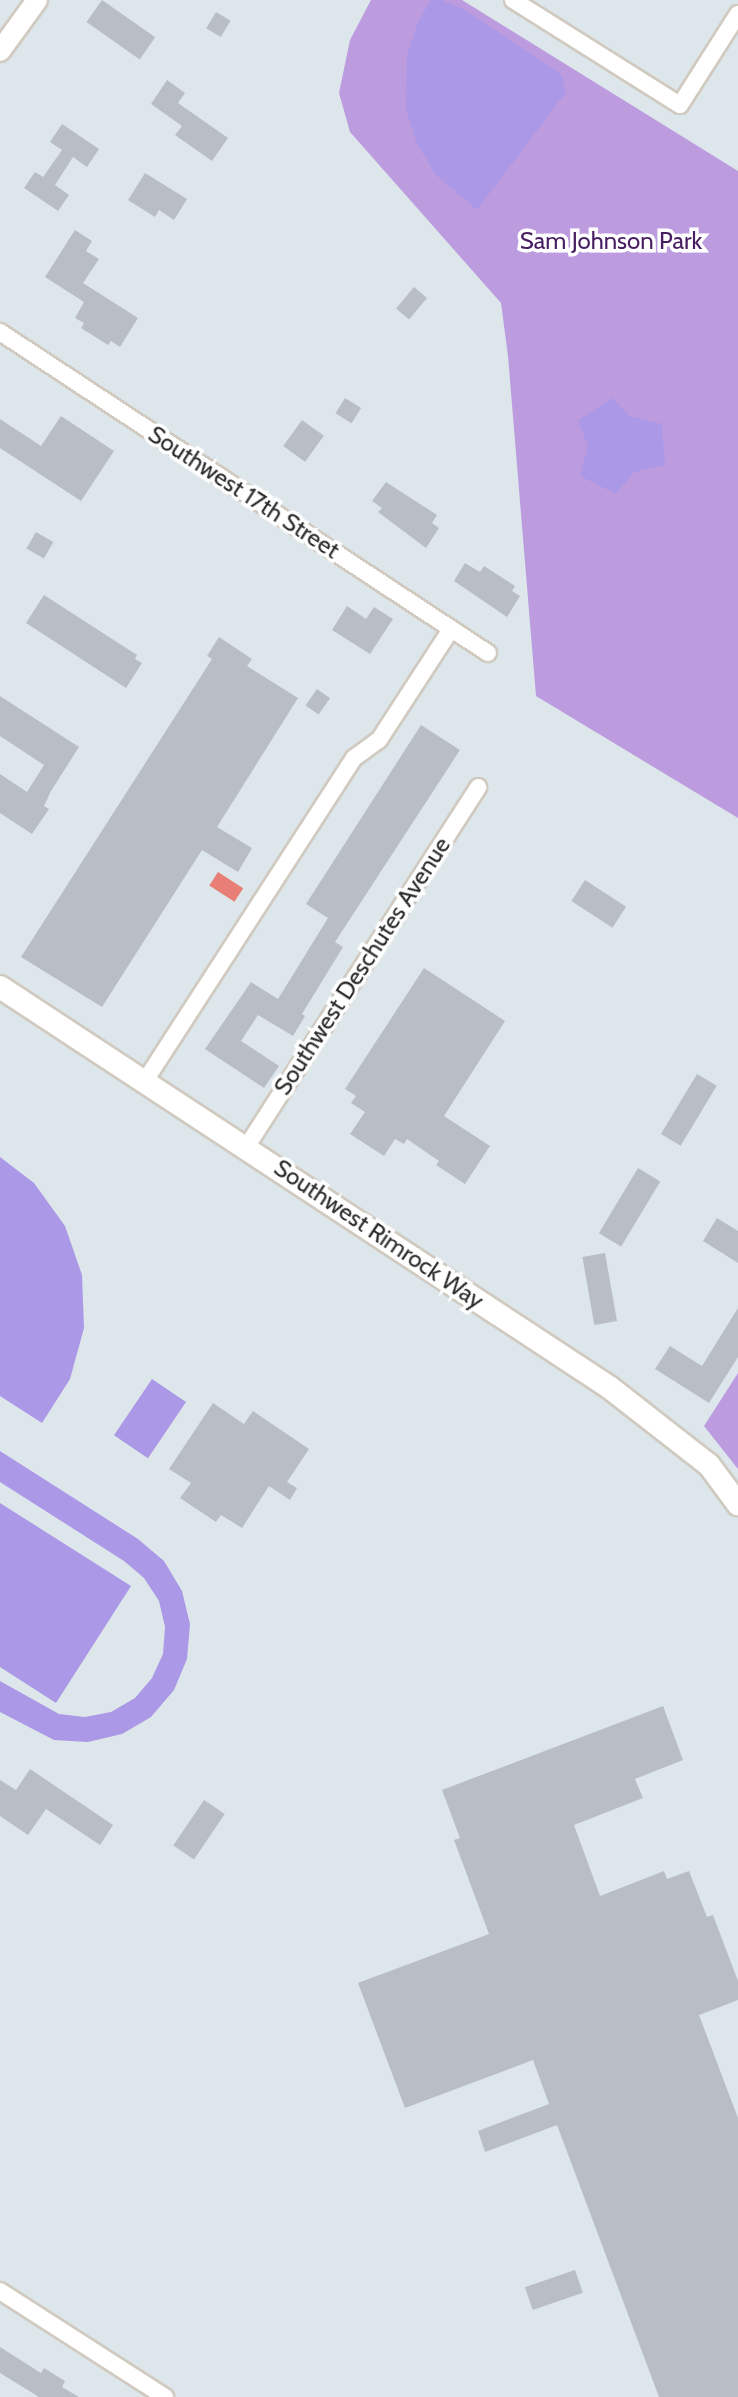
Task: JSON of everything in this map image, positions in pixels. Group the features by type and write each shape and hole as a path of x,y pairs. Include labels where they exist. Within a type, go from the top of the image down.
{"main road":[{"name":"Southwest Rimrock Way","path":"0,987 247,1146 609,1387 709,1465 738,1504"}],"street":[{"path":"0,51 37,0"},
{"path":"513,0 680,105 738,14"},
{"name":"Southwest 17th Street","path":"0,332 488,653"},
{"path":"145,1081 354,758 379,740 451,629"},
{"name":"Southwest Deschutes Avenue","path":"247,1146 478,787"},
{"path":"0,2291 165,2397"}],"green space":[{"name":"Sam Johnson Park","path":"371,0 462,0 738,171 738,818 536,696 501,303 350,132 339,93 350,40"},
{"path":"738,1373 738,1469 704,1426"}],"shaded area":[{"path":"431,0 442,0 465,10 561,74 566,92 477,210 436,175 417,144 406,109 407,56 418,22"},
{"path":"613,398 630,416 662,424 665,465 634,472 616,494 580,476 588,446 578,420"},
{"path":"218,872 243,888 234,902 209,885"},
{"path":"0,1157 34,1183 65,1226 82,1275 84,1328 70,1379 42,1423 0,1396"},
{"path":"152,1379 186,1402 148,1458 114,1435"},
{"path":"0,1451 138,1539 164,1561 182,1591 190,1624 187,1659 174,1690 151,1717 122,1734 88,1742 54,1740 0,1712 0,1681 59,1714 85,1717 111,1712 135,1698 152,1678 163,1654 165,1627 159,1601 144,1578 124,1561 0,1482"},
{"path":"0,1503 131,1586 56,1703 0,1667"}],"building":[{"path":"102,0 155,37 140,59 87,22"},
{"path":"216,12 231,21 221,37 206,28"},
{"path":"167,80 185,93 178,103 228,138 212,161 175,135 182,126 151,104"},
{"path":"62,124 99,149 87,167 73,157 55,185 69,195 58,211 24,188 35,172 43,177 62,150 50,142"},
{"path":"145,173 187,199 174,220 159,210 155,217 128,200"},
{"path":"75,230 92,241 86,251 99,259 83,283 138,318 120,347 111,341 108,345 81,328 84,323 75,318 84,302 45,277"},
{"path":"414,287 427,298 409,319 396,308"},
{"path":"345,398 361,408 352,423 335,413"},
{"path":"61,416 114,451 81,501 0,448 0,419 41,446"},
{"path":"302,420 324,436 305,462 283,446"},
{"path":"386,482 437,515 432,523 439,528 426,548 378,512 382,508 372,501"},
{"path":"36,532 53,542 44,558 26,548"},
{"path":"465,563 480,572 484,566 515,586 512,591 520,596 507,617 454,581"},
{"path":"44,595 137,655 135,659 142,663 126,688 26,623"},
{"path":"347,606 366,619 374,607 393,619 370,654 332,630"},
{"path":"219,637 252,659 247,666 298,698 217,827 252,848 238,872 202,850 102,1007 21,957 212,659 207,656"},
{"path":"317,689 330,698 319,715 306,705"},
{"path":"0,696 79,747 51,791 44,806 49,809 32,834 0,813 0,774 27,792 44,765 0,736"},
{"path":"421,725 460,750 335,942 343,947 302,1014 305,1016 293,1036 258,1015 241,1041 279,1066 264,1088 205,1049 251,982 278,999 328,918 306,904"},
{"path":"585,880 626,907 612,928 571,901"},
{"path":"424,968 505,1021 444,1116 490,1146 465,1184 436,1165 439,1161 407,1139 404,1144 395,1139 384,1156 350,1134 365,1112 351,1103 356,1096 345,1089"},
{"path":"697,1074 717,1086 681,1146 661,1134"},
{"path":"638,1168 660,1181 621,1247 599,1233"},
{"path":"717,1218 738,1231 738,1263 703,1241"},
{"path":"605,1253 617,1321 594,1325 582,1257"},
{"path":"738,1308 738,1357 709,1403 655,1369 670,1346 702,1366"},
{"path":"213,1403 244,1424 253,1411 309,1449 287,1482 297,1488 290,1500 269,1486 242,1528 221,1515 216,1522 180,1498 191,1483 169,1469"},
{"path":"663,1706 683,1760 635,1779 643,1798 574,1825 600,1896 664,1871 667,1879 689,1871 707,1917 713,1915 738,1981 738,2000 699,2015 738,2118 738,2397 659,2397 557,2125 485,2152 478,2131 549,2104 533,2060 405,2108 358,1983 489,1934 454,1840 460,1838 442,1790"},
{"path":"30,1769 113,1825 100,1845 46,1809 28,1835 0,1816 0,1780 16,1790"},
{"path":"204,1800 225,1814 194,1860 173,1846"},
{"path":"575,2270 583,2293 533,2310 525,2287"},
{"path":"0,2347 41,2373 44,2368 65,2381 62,2387 79,2397 39,2397 0,2373"}]}
